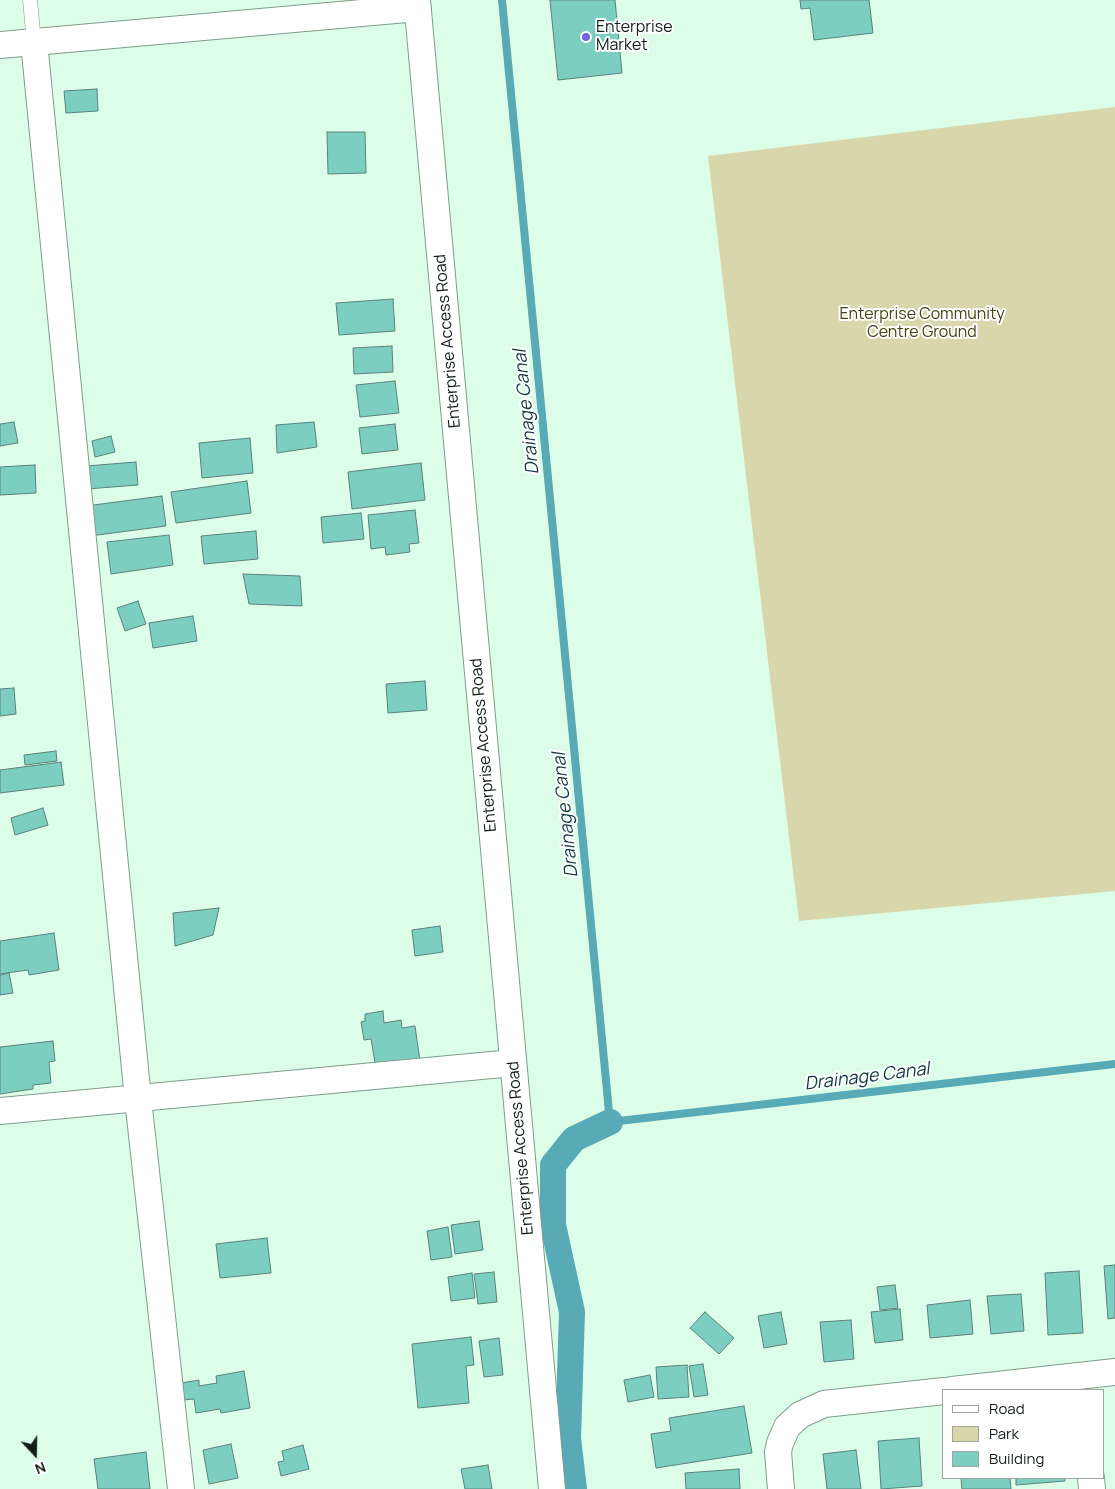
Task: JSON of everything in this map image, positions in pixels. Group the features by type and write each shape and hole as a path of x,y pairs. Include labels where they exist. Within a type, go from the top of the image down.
{"street":[{"path":"0,45 418,4"},
{"name":"Enterprise Access Road","path":"418,4 552,1489"},
{"path":"34,42 138,1099 181,1489"},
{"path":"0,1111 513,1063"},
{"path":"971,1389 1084,1383 1115,1372"},
{"path":"781,1489 778,1452 780,1443 787,1427 800,1415 824,1404 942,1391"}],"lane":[{"path":"30,0 34,42"}],"green space":[{"name":"Enterprise Community Centre Ground","path":"1115,107 1115,891 799,921 708,156"}],"building":[{"name":"Enterprise Market","path":"550,0 615,0 622,73 558,80"},
{"path":"800,0 869,0 873,33 814,40 810,8 801,9"},
{"path":"97,89 98,111 66,113 64,91"},
{"path":"327,132 365,132 366,173 328,174"},
{"path":"393,299 395,331 339,335 336,303"},
{"path":"392,346 393,372 354,374 353,348"},
{"path":"395,381 399,413 360,417 356,385"},
{"path":"14,422 18,443 0,446 0,424"},
{"path":"314,422 317,447 277,453 276,425"},
{"path":"395,424 398,450 362,454 359,428"},
{"path":"111,436 115,452 95,457 92,441"},
{"path":"250,438 253,473 202,478 199,443"},
{"path":"136,462 138,485 87,489 86,466"},
{"path":"421,463 425,500 352,509 348,472"},
{"path":"35,465 36,493 0,495 0,467"},
{"path":"247,481 251,513 176,523 171,492"},
{"path":"162,496 166,526 90,536 86,506"},
{"path":"415,510 419,543 409,544 410,552 386,555 385,547 371,549 368,515"},
{"path":"361,513 364,539 323,543 321,517"},
{"path":"256,531 258,559 204,564 201,536"},
{"path":"169,535 173,565 111,574 107,542"},
{"path":"243,574 300,576 302,606 249,604"},
{"path":"138,601 146,624 125,631 117,608"},
{"path":"193,616 197,641 153,648 149,623"},
{"path":"425,681 427,710 388,713 386,684"},
{"path":"14,688 16,714 0,716 0,689"},
{"path":"56,751 57,761 25,765 24,755"},
{"path":"61,762 64,785 0,793 0,770"},
{"path":"43,808 48,825 15,835 11,818"},
{"path":"219,908 213,935 175,946 173,913"},
{"path":"440,926 443,952 415,956 412,930"},
{"path":"54,933 59,970 29,975 28,970 0,974 0,941"},
{"path":"9,973 13,993 0,995 0,975"},
{"path":"383,1011 384,1023 401,1020 402,1028 415,1026 420,1061 376,1068 371,1039 364,1040 361,1022 365,1021 365,1014"},
{"path":"53,1041 55,1061 49,1062 51,1083 33,1085 33,1089 0,1094 0,1047"},
{"path":"479,1221 483,1250 455,1254 451,1225"},
{"path":"448,1227 452,1257 431,1260 427,1231"},
{"path":"267,1238 271,1273 220,1278 216,1244"},
{"path":"1115,1265 1115,1318 1108,1319 1104,1266"},
{"path":"1079,1271 1083,1333 1048,1335 1045,1273"},
{"path":"494,1272 497,1302 478,1304 474,1274"},
{"path":"472,1273 475,1298 451,1301 448,1277"},
{"path":"895,1285 898,1308 880,1310 877,1287"},
{"path":"1021,1294 1024,1331 991,1334 987,1296"},
{"path":"970,1300 973,1334 930,1338 927,1305"},
{"path":"900,1309 903,1340 875,1343 871,1312"},
{"path":"705,1312 734,1338 719,1354 690,1328"},
{"path":"781,1312 787,1344 764,1348 758,1316"},
{"path":"851,1320 854,1359 824,1362 820,1322"},
{"path":"471,1337 474,1365 466,1366 469,1403 418,1408 412,1344"},
{"path":"499,1338 503,1375 484,1377 479,1341"},
{"path":"703,1364 708,1395 694,1397 689,1366"},
{"path":"687,1365 689,1397 658,1399 656,1367"},
{"path":"244,1371 250,1408 221,1413 220,1409 196,1413 194,1399 183,1400 181,1383 199,1380 199,1386 217,1383 216,1376"},
{"path":"650,1375 654,1397 628,1402 624,1380"},
{"path":"744,1406 752,1453 656,1468 651,1434 671,1431 669,1418"},
{"path":"919,1438 922,1486 881,1489 878,1441"},
{"path":"231,1444 238,1478 209,1484 203,1450"},
{"path":"303,1445 309,1469 281,1476 278,1462 284,1461 282,1451"},
{"path":"856,1450 861,1489 827,1489 823,1454"},
{"path":"146,1452 150,1489 98,1489 94,1459"},
{"path":"488,1465 492,1489 465,1489 461,1469"},
{"path":"739,1469 740,1489 686,1489 685,1473"},
{"path":"961,1479 1010,1479 1011,1489 962,1489"},
{"path":"1016,1479 1065,1479 1065,1481 1016,1485"}],"waterway":[{"name":"Drainage Canal","path":"502,0 610,1122 1115,1064"},
{"path":"574,1489 568,1438 572,1312 553,1225 553,1165 574,1139 610,1122"}],"place":[{"name":"Enterprise Market","path":"586,37"}]}
